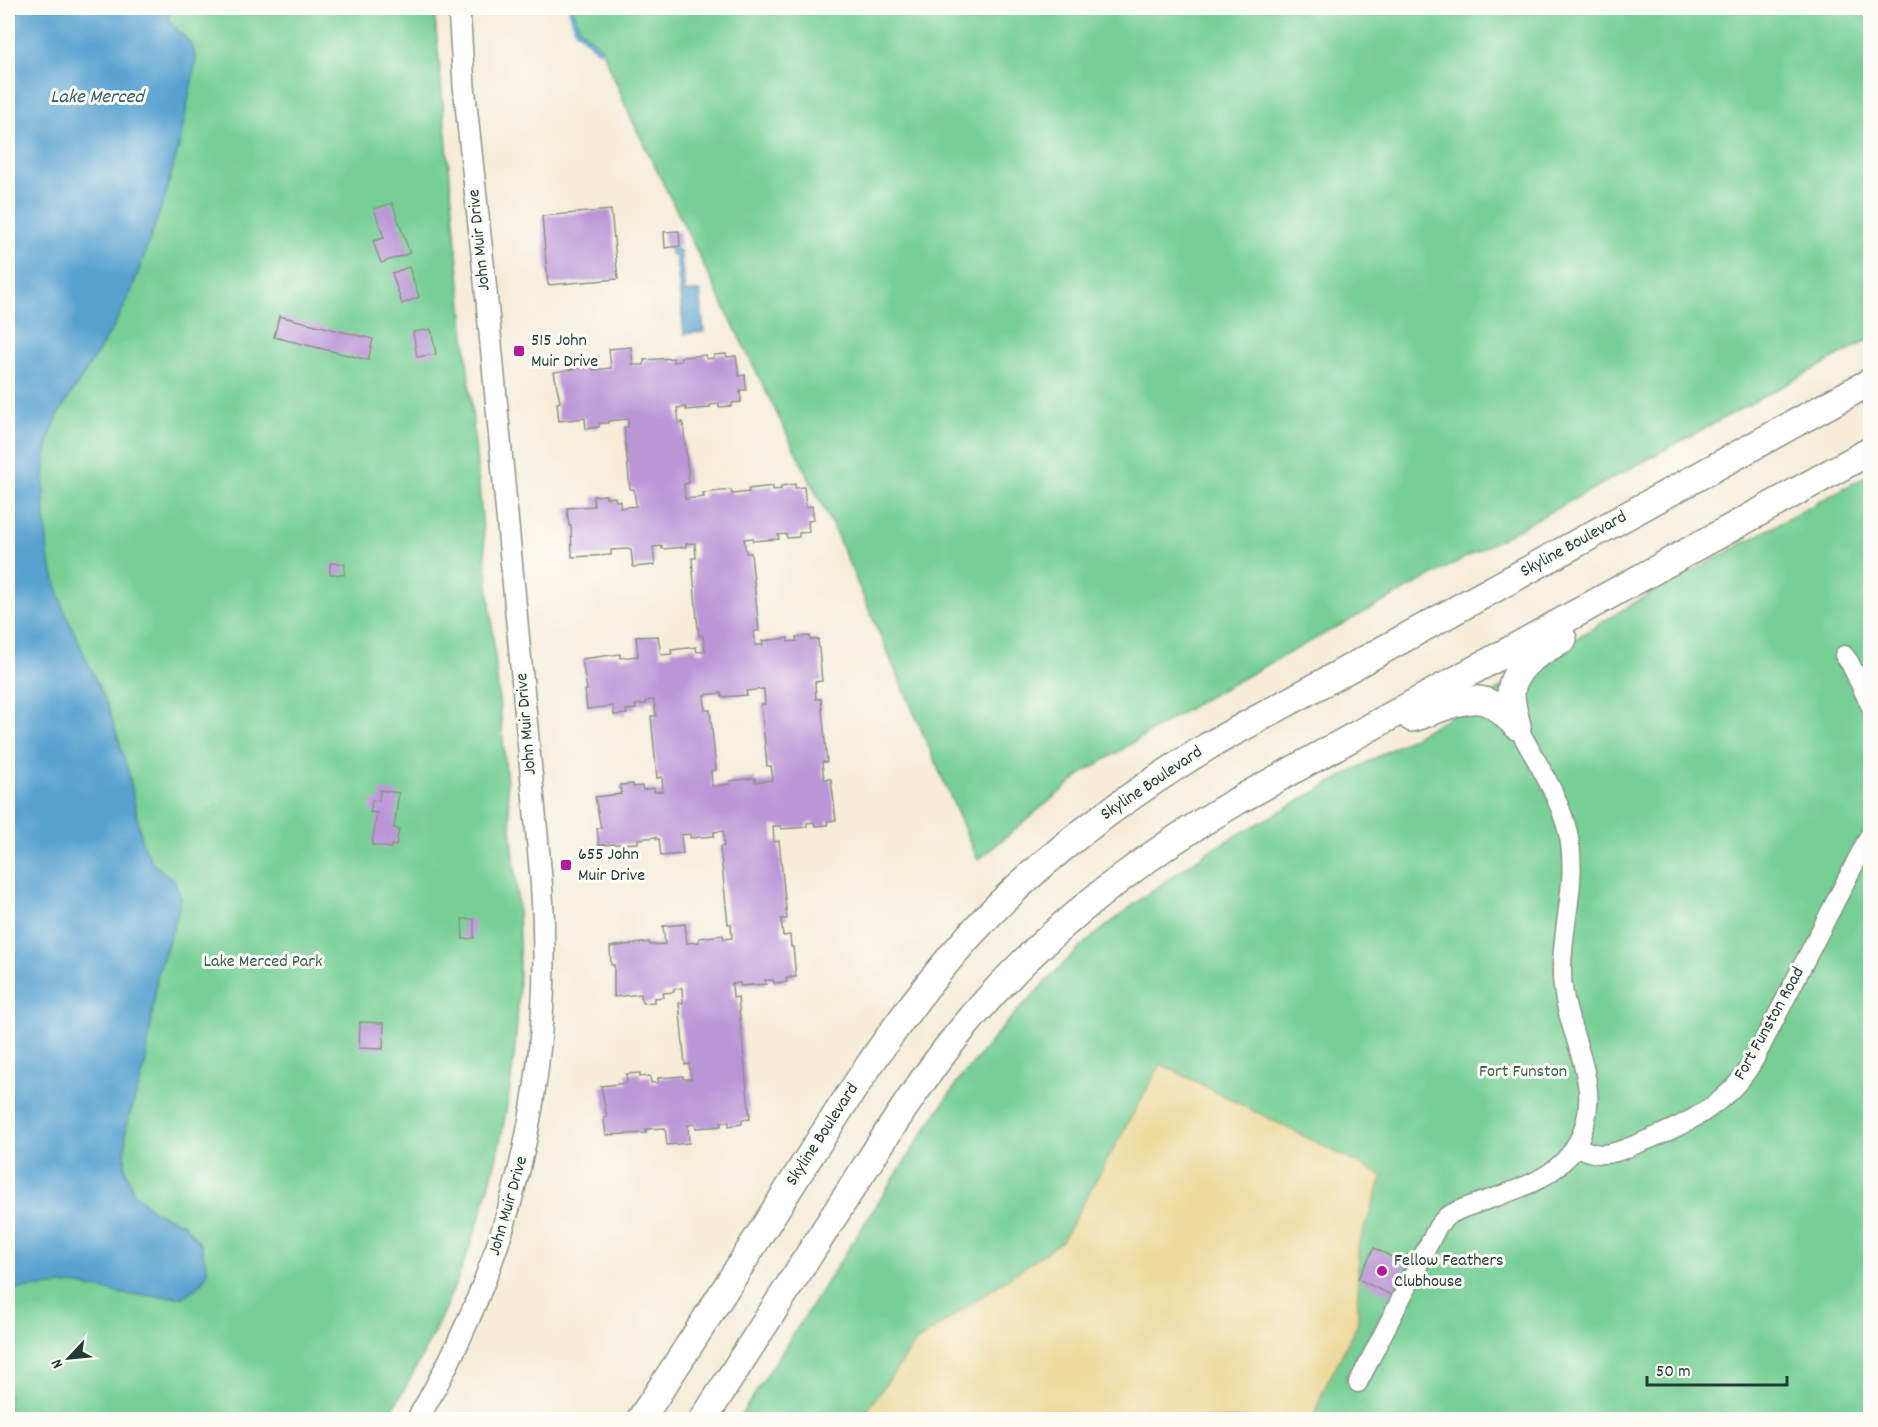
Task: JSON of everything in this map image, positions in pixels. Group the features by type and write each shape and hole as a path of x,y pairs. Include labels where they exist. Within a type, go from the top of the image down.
{"main road":[{"name":"Skyline Boulevard","path":"640,1419 892,1031 970,935 1058,851 1124,800 1210,745 1870,382"},
{"path":"703,1419 919,1086 959,1032 1012,973 1065,922 1157,850 1219,812 1870,451"},
{"path":"1518,726 1511,695 1516,673 1526,663 1572,633 1665,564"},
{"path":"1369,727 1420,716 1471,699 1484,701 1518,726"}],"street":[{"name":"John Muir Drive","path":"417,1419 466,1327 508,1216 525,1148 536,1090 545,984 542,878 486,291 464,86 459,8"},
{"path":"1844,654 1870,705"},
{"path":"1358,1383 1438,1226 1447,1216 1459,1210 1537,1181 1552,1173 1565,1161 1585,1124 1589,1100 1588,1083 1566,1011 1563,991 1563,954 1573,870 1568,832 1554,792 1518,726"},
{"name":"Fort Funston Road","path":"1575,1146 1600,1154 1618,1151 1700,1115 1737,1086 1753,1062 1870,834"}],"green space":[{"name":"Lake Merced Park","path":"8,8 434,8 516,880 519,953 517,1024 509,1093 496,1160 477,1226 452,1291 422,1355 387,1419 8,1419"},
{"path":"573,8 1870,8 1870,339 1204,699 1083,773 978,860 833,527 630,116 601,47 580,29"},
{"name":"Fort Funston","path":"1870,474 1870,1419 738,1420 959,1080 1008,1021 1085,943 1142,898 1207,852 1535,669 1542,659 1634,603"}],"sand":[{"path":"1161,1064 1383,1176 1358,1246 1358,1323 1322,1393 1313,1419 860,1420 916,1342 1062,1241"}],"water":[{"name":"Lake Merced","path":"8,8 168,8 169,21 192,45 196,60 181,137 166,194 131,292 113,328 59,413 48,441 44,472 48,556 64,610 109,709 129,774 142,842 153,864 174,880 181,898 158,972 145,1066 126,1126 125,1168 134,1193 153,1211 184,1224 201,1245 208,1272 199,1286 183,1297 130,1295 74,1284 8,1290"},
{"path":"670,247 680,250 685,292 700,291 704,332 684,334 676,258 671,254"}],"building":[{"path":"392,203 410,253 381,263 373,241 384,238 374,209"},
{"path":"611,210 618,279 548,285 542,216"},
{"path":"679,231 680,246 665,248 664,232"},
{"path":"409,267 419,297 402,304 392,273"},
{"path":"279,316 373,339 368,360 274,337"},
{"path":"431,329 436,354 417,357 413,332"},
{"path":"631,347 633,365 644,365 644,360 673,358 673,362 681,361 681,357 706,355 706,359 714,358 714,355 736,356 739,376 745,375 746,390 740,390 741,402 732,403 732,406 719,407 719,404 710,405 710,408 686,410 686,407 677,408 679,423 683,422 689,483 684,484 685,499 704,497 703,493 731,490 732,494 749,492 748,489 773,486 773,490 795,484 795,488 804,487 806,507 812,506 814,520 808,521 809,532 799,533 799,537 787,538 786,534 778,535 779,539 753,541 753,538 744,539 746,553 751,553 759,631 754,631 755,645 763,645 762,641 788,638 788,642 797,641 796,637 810,636 810,640 818,639 822,681 815,682 816,699 821,699 827,762 822,762 824,779 831,779 836,820 827,821 828,825 815,826 814,822 807,823 807,827 781,829 781,826 773,826 774,842 779,841 787,919 781,919 783,936 790,935 796,977 786,978 787,982 774,983 773,980 765,980 766,984 741,986 740,983 732,984 733,998 738,997 750,1119 742,1120 742,1124 729,1126 729,1122 721,1122 721,1126 696,1128 695,1124 688,1125 689,1143 667,1145 665,1128 646,1129 646,1133 606,1135 604,1118 607,1117 601,1086 627,1083 626,1074 640,1073 640,1077 650,1076 651,1083 658,1083 658,1078 683,1076 683,1079 691,1079 689,1064 685,1065 679,1003 683,1003 682,988 674,989 674,992 663,993 664,997 654,998 654,1002 642,1003 641,994 614,997 614,965 611,965 610,947 649,942 650,945 665,944 663,926 685,924 687,943 699,942 699,938 723,935 724,939 732,938 731,924 728,924 720,847 724,846 723,831 714,832 714,836 690,838 690,834 681,835 683,854 661,856 659,839 656,837 638,839 638,843 599,845 597,828 601,828 595,797 621,794 620,785 633,784 633,787 642,786 643,790 654,788 655,792 663,791 662,777 657,778 651,716 656,716 654,700 646,701 646,704 635,705 636,709 626,710 627,714 614,715 613,706 587,709 585,690 587,690 582,659 620,654 620,658 638,656 636,637 658,636 661,655 672,654 671,650 696,647 697,652 705,651 703,636 699,636 697,619 692,558 696,558 695,543 686,544 686,547 662,549 662,546 653,547 655,565 633,567 631,550 628,549 611,550 611,555 572,557 571,526 569,526 567,508 594,506 593,496 606,495 606,498 615,497 616,501 620,501 620,508 636,506 634,489 630,489 624,427 628,427 628,419 599,423 599,427 586,429 585,418 559,421 557,403 560,402 554,372 593,366 593,370 611,368 609,349","holes":["764,689 765,704 761,704 767,766 771,766 773,780 755,782 755,778 712,786 711,771 716,770 710,710 705,710 704,695 721,693 722,697 747,695 746,691"]},
{"path":"330,563 345,564 344,575 330,574"},
{"path":"380,790 399,793 394,828 399,829 396,846 391,845 391,848 372,845 377,813 370,812 372,800 379,801"},
{"path":"462,919 474,919 474,938 463,939"},
{"path":"360,1022 384,1023 383,1049 359,1048"},
{"name":"Fellow Feathers Clubhouse","path":"1374,1248 1406,1264 1391,1295 1358,1279"}],"waterway":[{"path":"570,8 577,30 599,50"}],"place":[{"name":"515 John Muir Drive","path":"519,351"},
{"name":"655 John Muir Drive","path":"566,865"},
{"name":"Fellow Feathers Clubhouse","path":"1382,1271"}]}
